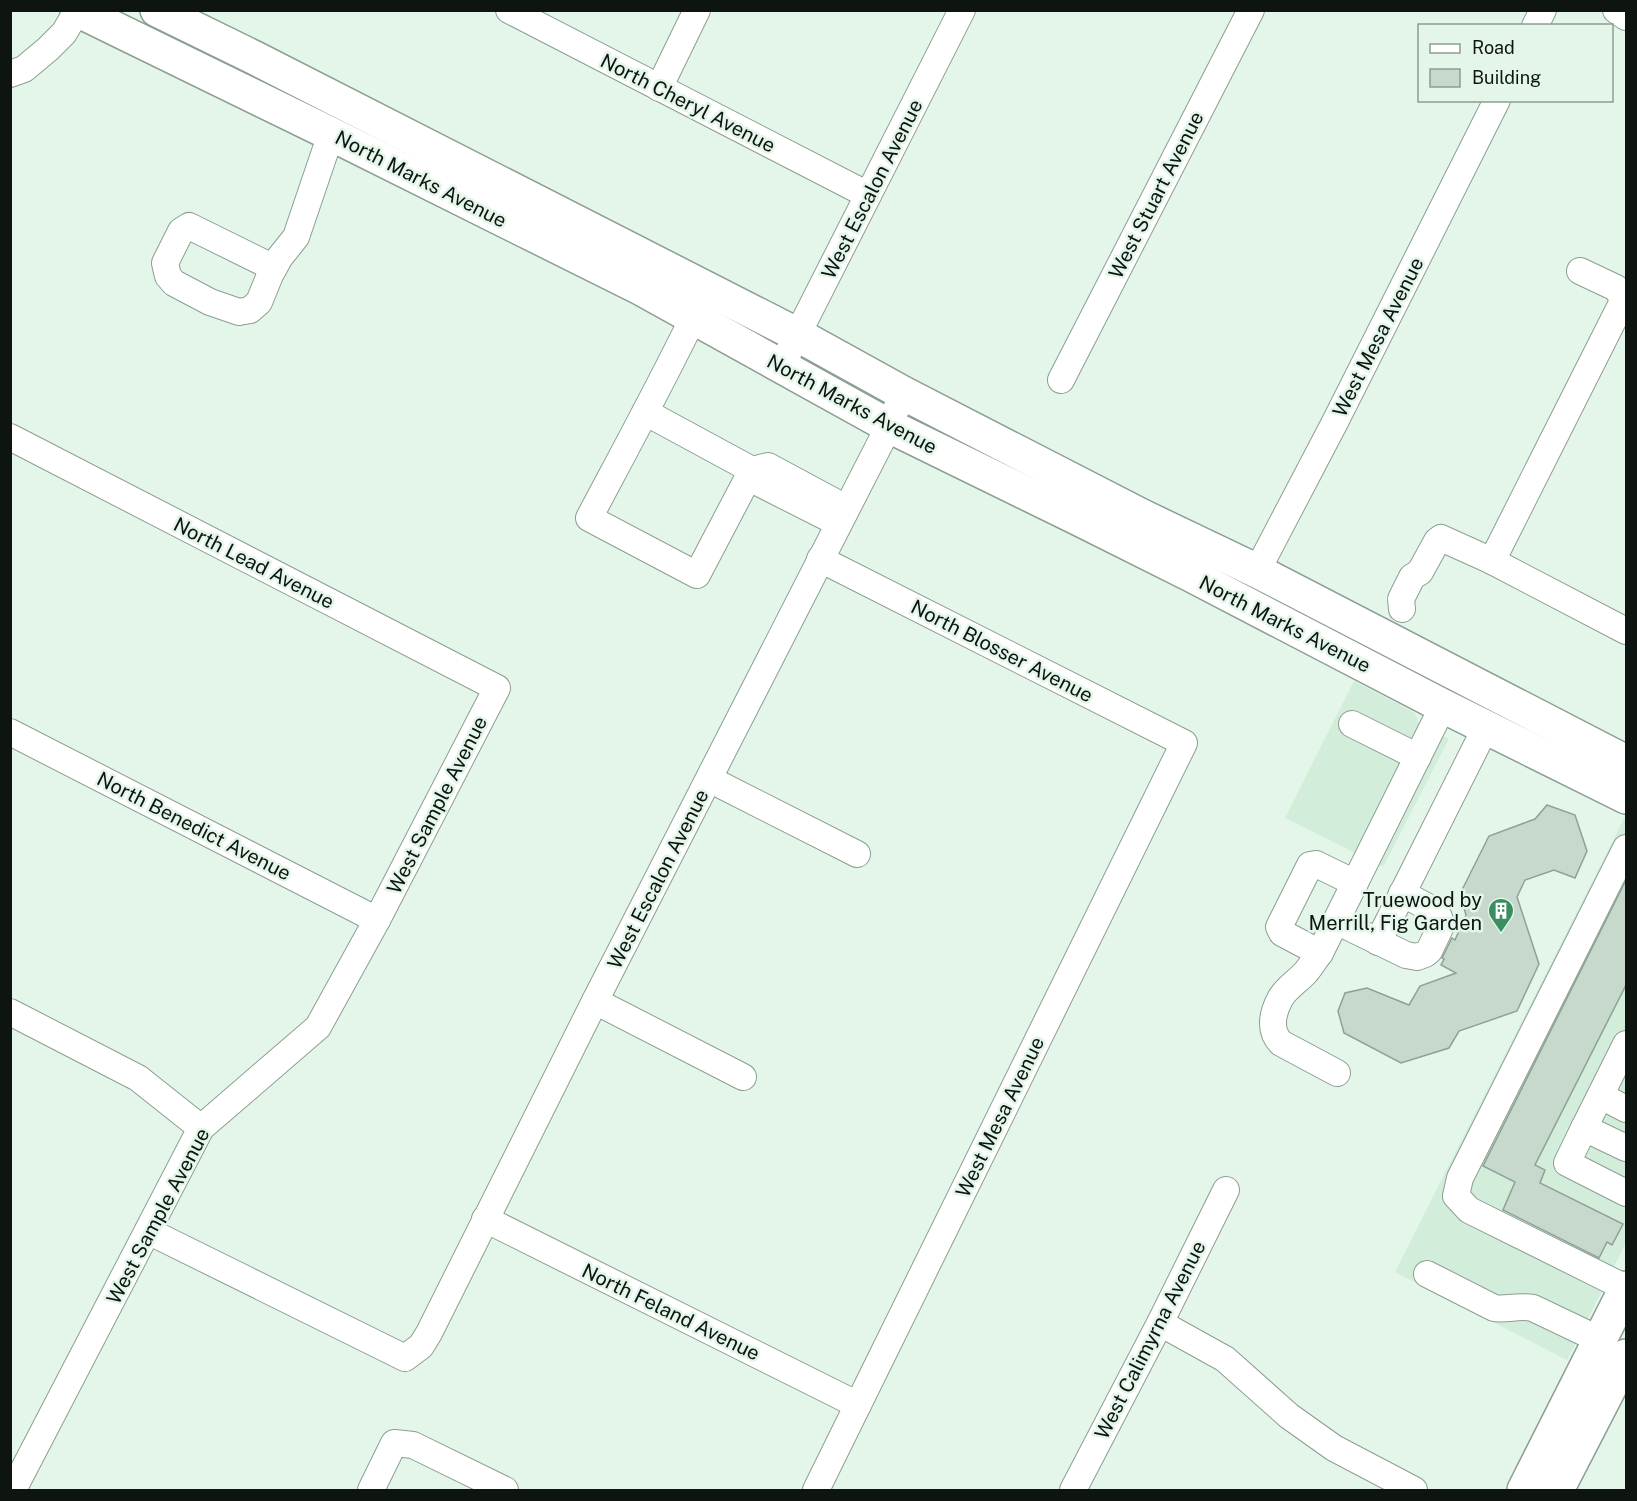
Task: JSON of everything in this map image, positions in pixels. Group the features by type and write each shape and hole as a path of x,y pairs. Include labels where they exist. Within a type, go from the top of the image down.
{"main road":[{"name":"North Marks Avenue","path":"157,10 798,335 903,393 1142,516 1257,571 1620,759"},
{"name":"North Marks Avenue","path":"77,11 642,289 889,426 1191,575 1443,706 1626,797"},
{"path":"1075,517 1092,512 1129,526 1234,578 1244,578 1257,571"},
{"path":"1443,706 1462,704 1489,709 1590,756 1620,759"},
{"path":"1557,1491 1613,1348 1626,1288"},
{"path":"1524,1491 1613,1348"}],"street":[{"name":"North Cheryl Avenue","path":"509,10 868,195"},
{"path":"658,88 697,10"},
{"name":"West Escalon Avenue","path":"781,367 962,10"},
{"name":"West Stuart Avenue","path":"1061,380 1251,10"},
{"path":"1536,24 1543,10"},
{"path":"1616,10 1626,17"},
{"path":"10,74 24,69 48,49 64,33 77,11"},
{"name":"West Mesa Avenue","path":"1257,571 1335,422 1496,102"},
{"path":"274,268 296,237 331,134"},
{"path":"1492,561 1625,299 1616,288 1580,271"},
{"path":"693,318 589,518 697,575 752,470"},
{"name":"West Escalon Avenue","path":"148,1231 405,1358 421,1346 889,426 903,393"},
{"path":"645,412 752,470 768,466 842,516"},
{"name":"North Lead Avenue","path":"10,437 498,688"},
{"path":"1388,639 1402,609 1401,599 1412,577 1420,572 1437,541 1441,538 1492,561 1626,631"},
{"name":"North Blosser Avenue","path":"820,559 1184,743"},
{"name":"West Sample Avenue","path":"13,1491 201,1128 318,1027 377,920 498,688"},
{"path":"1338,1073 1281,1043 1272,1028 1273,1019 1280,999 1320,953 1443,706"},
{"path":"1352,724 1418,757"},
{"path":"1378,942 1486,727"},
{"name":"North Benedict Avenue","path":"10,732 377,920"},
{"name":"West Mesa Avenue","path":"816,1491 1184,743"},
{"path":"709,779 857,854"},
{"path":"1626,848 1460,1178 1456,1196 1468,1210 1626,1288"},
{"path":"1320,953 1282,933 1279,927 1310,865 1316,864 1355,883"},
{"path":"1336,921 1406,955 1417,957 1425,954 1429,951 1441,926 1439,917 1433,909 1402,893"},
{"path":"595,1001 744,1077"},
{"path":"10,1012 138,1078 201,1128"},
{"path":"1626,1044 1567,1163 1626,1193"},
{"path":"1601,1096 1626,1109"},
{"path":"1584,1128 1626,1148"},
{"name":"West Calimyrna Avenue","path":"1073,1491 1226,1190"},
{"name":"North Feland Avenue","path":"485,1219 858,1405"},
{"path":"1427,1274 1494,1308 1524,1306 1533,1308 1613,1348"},
{"path":"1160,1323 1225,1359 1289,1416 1334,1448 1414,1491"},
{"path":"371,1491 394,1443 413,1445 505,1491"}],"shaded area":[{"path":"1354,681 1415,713 1419,724 1449,739 1383,867 1285,818"},
{"path":"1624,819 1626,820 1626,1243 1567,1360 1395,1272"}],"building":[{"name":"Truewood by Merrill, Fig Garden","path":"1547,805 1575,815 1587,851 1575,878 1554,870 1525,880 1517,897 1539,964 1517,1011 1459,1031 1449,1048 1401,1063 1344,1033 1338,1011 1345,993 1367,988 1409,1005 1420,986 1456,973 1441,965 1444,959 1442,958 1452,938 1455,940 1466,915 1460,894 1489,836 1535,819"},
{"path":"1626,880 1626,985 1535,1165 1545,1170 1540,1183 1623,1224 1612,1245 1607,1242 1599,1258 1503,1210 1515,1182 1483,1166"}],"place":[{"name":"Truewood by Merrill, Fig Garden","path":"1501,934"}]}
